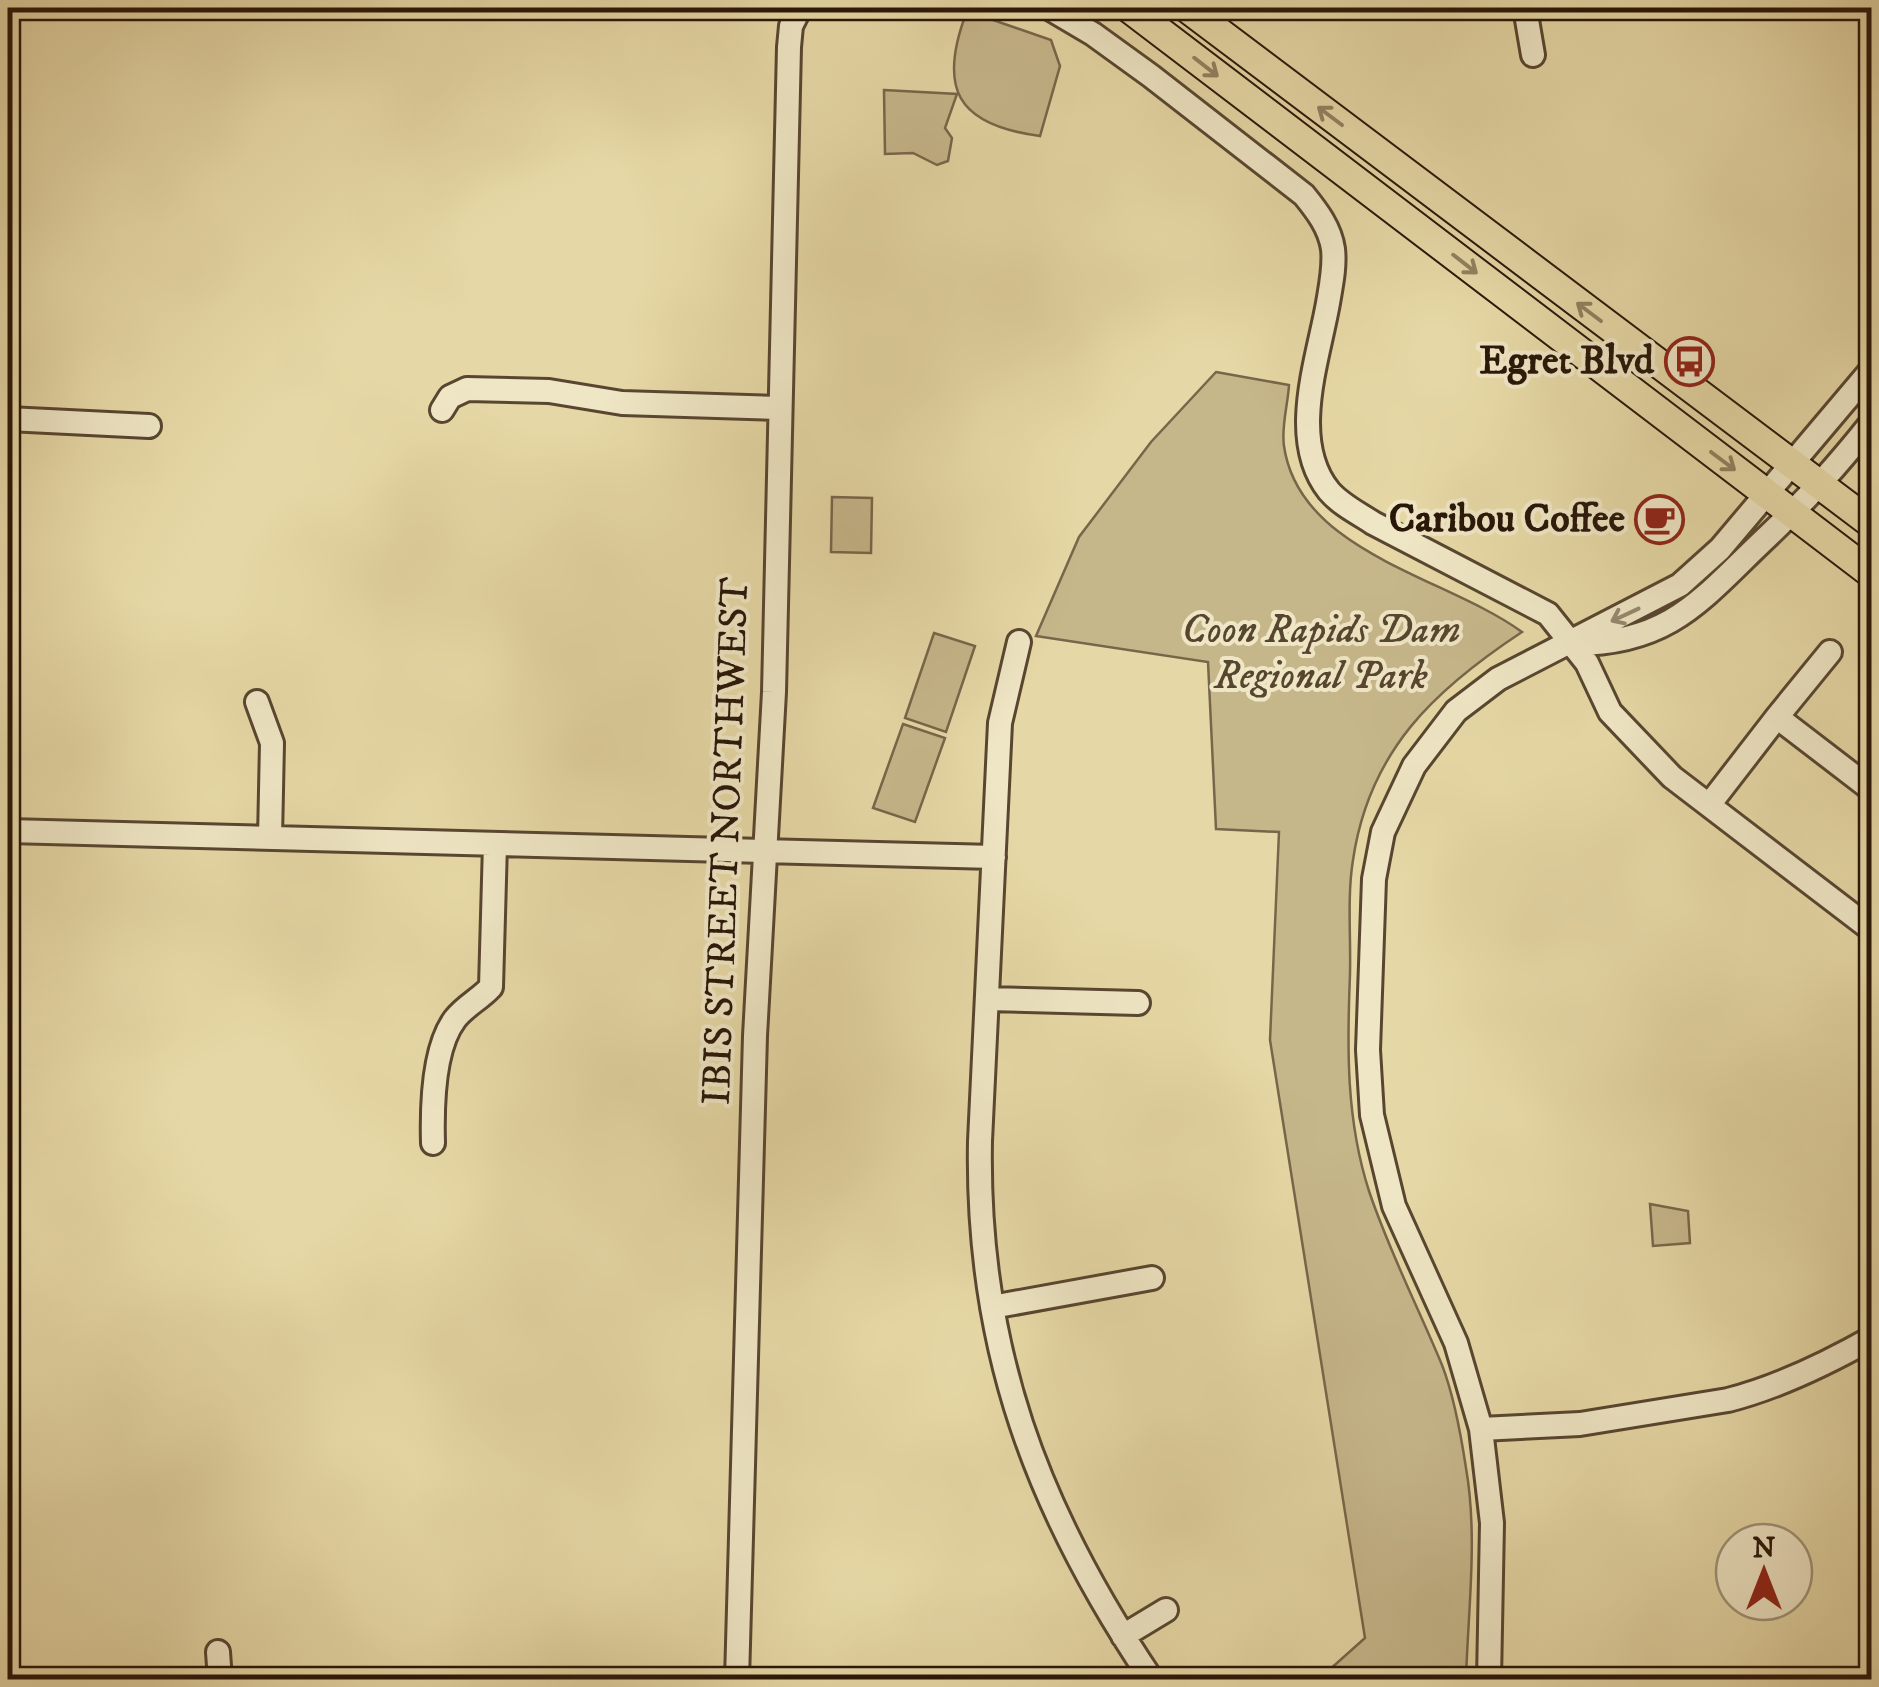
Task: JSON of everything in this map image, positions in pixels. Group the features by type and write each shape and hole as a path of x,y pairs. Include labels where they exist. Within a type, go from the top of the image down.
{"main road":[{"path":"1129,8 1872,574"},
{"path":"1187,8 1872,524"}],"street":[{"name":"IBIS STREET NORTHWEST","path":"737,1680 755,1055 767,850 789,47 791,26 800,8"},
{"path":"1049,8 1151,76 1304,195 1317,211 1328,230 1333,270 1308,426 1313,460 1330,492 1373,522 1531,604 1558,624 1587,663 1610,712 1672,777 1872,930"},
{"path":"1525,8 1533,55"},
{"path":"1489,1680 1492,1507 1481,1429 1449,1326 1394,1206 1376,1137 1368,1050 1374,880 1383,832 1414,766 1443,724 1498,678 1680,586 1720,549 1872,369"},
{"path":"442,410 450,397 467,388 549,390 622,403 779,408"},
{"path":"8,419 148,426"},
{"path":"1570,644 1623,641 1681,618 1822,485 1872,422"},
{"path":"1018,642 1000,723 979,1183 983,1250 1014,1407 1040,1479 1074,1554 1152,1680"},
{"path":"1709,805 1830,652"},
{"path":"257,702 272,743 270,838"},
{"path":"1777,717 1872,790"},
{"path":"8,831 994,858"},
{"path":"433,1142 434,1087 448,1032 464,1010 491,987 495,844"},
{"path":"988,999 1138,1003"},
{"path":"992,1307 1152,1278"},
{"path":"1481,1429 1580,1424 1728,1400 1813,1370 1872,1338"},
{"path":"1123,1636 1166,1610"},
{"path":"218,1652 220,1680"}],"green space":[{"path":"967,11 1051,40 1060,66 1040,136 989,123 961,99 954,62"},
{"path":"884,90 957,94 945,128 952,138 948,161 937,165 913,153 885,154"},
{"name":"Coon Rapids Dam Regional Park","path":"1216,372 1289,385 1283,439 1295,482 1317,512 1346,537 1522,632 1434,701 1390,755 1361,821 1350,888 1349,1056 1361,1164 1377,1213 1446,1377 1470,1494 1472,1547 1466,1679 1319,1679 1365,1638 1270,1040 1279,832 1216,829 1208,662 1036,636 1079,537 1151,442"},
{"path":"832,497 872,498 871,553 831,552"},
{"path":"934,633 975,646 946,732 905,718"},
{"path":"903,724 945,738 915,822 873,808"},
{"path":"1650,1204 1688,1211 1690,1243 1653,1246"}],"place":[{"name":"Egret Blvd","path":"1689,362"},
{"name":"Caribou Coffee","path":"1660,520"}]}
